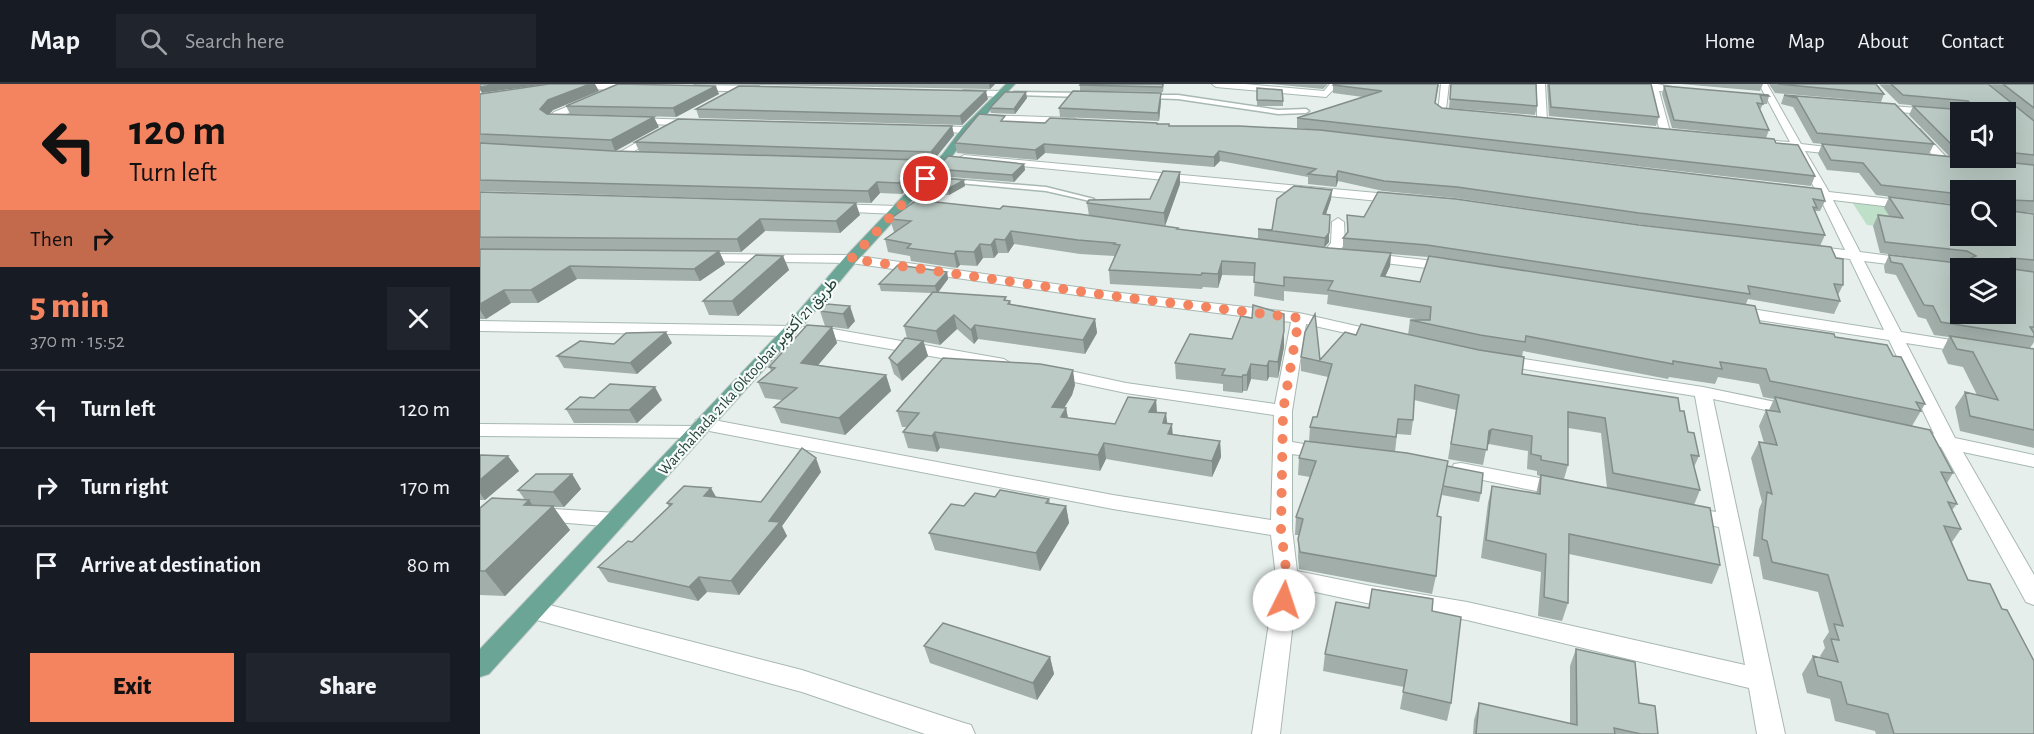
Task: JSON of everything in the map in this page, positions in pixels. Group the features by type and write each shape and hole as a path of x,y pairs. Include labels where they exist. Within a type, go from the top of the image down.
{"main road":[{"name":"Warshahada 21ka Oktoobar طريق 21 أكتوبر","path":"480,666 790,331 851,259 901,206 938,173 966,130 1007,89"}],"street":[{"path":"1216,84 1326,94 1335,84"},
{"path":"1445,84 1441,112 1476,114"},
{"path":"1541,84 1542,120"},
{"path":"1615,84 1701,92"},
{"path":"567,86 649,87"},
{"path":"584,120 552,119 557,114 630,86"},
{"path":"1654,86 1665,132"},
{"path":"722,100 750,87"},
{"path":"683,88 773,89"},
{"path":"956,93 1007,89"},
{"path":"1769,96 1826,196 1948,443 2034,596"},
{"path":"1888,101 1950,163 1922,160"},
{"path":"1862,107 1950,113"},
{"path":"642,157 613,156 701,111"},
{"path":"980,118 1087,122"},
{"path":"2029,120 2034,129"},
{"path":"616,121 705,123"},
{"path":"919,129 966,130"},
{"path":"1765,143 1854,153"},
{"path":"890,164 938,173 1414,200"},
{"path":"1790,191 1950,210"},
{"path":"825,208 929,204"},
{"path":"1338,222 1338,244 1322,255 1391,259 1460,268"},
{"path":"1800,249 1950,268"},
{"path":"684,258 851,259 1112,296 1299,318 1399,340"},
{"path":"1718,309 1987,351"},
{"path":"1266,734 1287,577 1281,530 1283,411 1299,318"},
{"path":"480,326 790,331 833,334 1126,388 1283,411"},
{"path":"1477,357 1703,392 1808,414"},
{"path":"1703,392 1771,734"},
{"path":"480,429 700,428 1281,530"},
{"path":"1890,431 2034,461"},
{"path":"1283,447 1341,454"},
{"path":"1445,467 1582,493"},
{"path":"1673,511 1730,522"},
{"path":"522,514 617,520"},
{"path":"1287,577 1467,612 1759,679"},
{"path":"534,609 802,681 961,734"}],"lane":[{"path":"1007,89 1091,96"},
{"path":"1142,96 1178,97 1278,112 1306,111"},
{"path":"938,173 1046,189 1090,199"}],"green space":[{"path":"1852,202 1898,207 1916,230 1867,225"}],"building":[{"path":"480,84 498,84 480,87"},
{"path":"549,84 590,84 548,100 540,109 547,114 654,117 611,140 480,134 480,94"},
{"path":"618,84 716,86 673,108 566,106"},
{"path":"1081,84 1163,84 1162,87"},
{"path":"1334,84 1438,84 1435,103 1442,108 1774,139 1776,143 1798,145 1815,176 1297,118 1382,91"},
{"path":"1451,84 1536,84 1537,106 1450,99"},
{"path":"1549,84 1651,84 1659,117 1551,107"},
{"path":"1778,84 1876,84 1884,94"},
{"path":"1891,84 1988,84 2010,102 1969,102 1903,95"},
{"path":"2003,84 2034,84 2034,108"},
{"path":"739,86 986,91 960,116 696,109"},
{"path":"1664,86 1768,95 1760,95 1763,104 1757,103 1769,130 1674,120"},
{"path":"1257,88 1282,90 1283,101 1257,100"},
{"path":"1073,91 1161,93 1158,113 1059,108"},
{"path":"1005,92 1026,92 1014,109 990,108"},
{"path":"1784,95 1895,104 1934,144 1817,133 1797,98"},
{"path":"1913,106 1950,109 1950,143"},
{"path":"2016,107 2034,121 2034,155 2016,153"},
{"path":"979,114 1005,116 1001,121 1045,123 1050,118 1157,123 1169,124 1169,126 1239,126 1320,130 1821,189 1825,201 1813,199 1817,208 1813,207 1825,235 1639,213 1457,187 1384,181 1338,171 1336,177 1308,174 1316,169 1219,151 1214,157 1044,144 1035,150 955,143"},
{"path":"678,119 952,126 931,152 635,142"},
{"path":"480,143 613,151 921,160 899,183 877,182 868,191 480,180"},
{"path":"1822,144 1950,157 1950,168 2016,168 2016,163 2034,165 2034,201 2016,200 2016,180 1950,180 1950,193 1881,185 1863,163 1831,160"},
{"path":"948,156 1024,164 1012,175 936,169"},
{"path":"1163,171 1180,172 1164,213 1087,203 1089,200 1150,199"},
{"path":"930,177 964,180 948,189 919,188"},
{"path":"1294,186 1332,190 1323,214 1330,215 1329,233 1325,238 1258,229 1272,230 1277,199"},
{"path":"480,192 856,203 836,221 760,219 737,239 480,237"},
{"path":"1378,192 1456,199 1639,225 1831,247 1836,258 1843,259 1843,285 1834,284 1840,301 1748,286 1750,294 1427,245 1343,238 1348,232 1347,215 1364,217"},
{"path":"1889,197 1950,205 1950,246 2016,246 2016,212 2034,214 2034,260 1971,258 1976,256 1967,251 1885,242 1878,215 1903,218"},
{"path":"917,200 1000,209 1003,206 1079,214 1329,248 1391,253 1381,276 1420,282 1429,256 1755,306 1760,323 1887,345 1893,356 1901,357 1925,404 1916,402 1921,411 1770,381 1766,369 1720,362 1722,369 1673,361 1673,364 1526,336 1525,342 1480,335 1410,320 1430,320 1431,307 1328,290 1333,281 1284,277 1284,286 1254,282 1255,263 1222,261 1218,274 1202,273 1201,275 1109,270 1120,245 1115,243 1011,231 1005,240 995,239 991,245 980,244 974,252 956,251 954,254 907,248 911,244 885,239 911,221 890,219"},
{"path":"480,249 719,251 694,269 570,266 531,290 504,290 480,304"},
{"path":"756,255 783,256 732,301 703,301"},
{"path":"1889,255 1950,262 1950,323 1941,322 1933,306 1924,305 1902,264 1891,262"},
{"path":"898,265 947,272 935,286 879,284"},
{"path":"2016,269 2034,272 2034,327 2030,327 2034,337 1953,324 2016,324"},
{"path":"933,292 1006,297 1004,300 1010,301 1008,304 1095,319 1083,340 975,325 971,330 954,315 936,331 904,326"},
{"path":"827,304 850,306 843,314 820,311"},
{"path":"1253,305 1284,314 1284,331 1278,362 1269,361 1267,366 1251,364 1247,375 1242,377 1222,375 1225,369 1175,363 1190,334 1232,339 1241,316 1252,318"},
{"path":"1315,314 1320,360 1345,332 1356,335 1361,324 1479,350 1524,357 1522,374 1678,398 1680,411 1684,411 1688,432 1694,433 1699,456 1691,455 1700,490 1613,473 1605,418 1568,412 1568,465 1541,460 1541,456 1531,454 1532,436 1492,429 1489,431 1487,450 1451,444 1459,395 1415,385 1413,420 1398,419 1396,437 1310,427 1313,417 1317,417 1332,364 1301,357 1305,332"},
{"path":"807,325 832,327 801,363 886,375 839,418 774,407 797,388 758,382 775,368 769,367"},
{"path":"666,332 630,363 557,356 580,341 614,344 626,333"},
{"path":"1950,336 2034,349 2034,430 1970,416 1965,392 1998,400 1973,352 1957,349"},
{"path":"905,338 923,341 897,365 889,358"},
{"path":"943,358 1040,364 1073,370 1052,407 1066,408 1061,417 1115,424 1128,397 1156,400 1149,412 1166,413 1163,423 1172,424 1168,434 1220,441 1212,461 1104,443 1098,455 935,432 932,436 903,432 919,413 897,411"},
{"path":"610,384 655,387 629,410 566,409 580,397 594,398"},
{"path":"1775,397 1930,430 1953,473 1941,472 1957,504 1948,502 1961,529 1944,526 1968,580 1990,584 2002,609 2007,610 2034,661 2034,734 1894,734 1888,714 1847,704 1841,682 1818,676 1813,656 1838,662 1831,639 1839,640 1834,624 1843,626 1828,575 1772,562 1767,541 1762,539 1767,492 1772,494 1759,442 1777,445 1766,410 1780,412"},
{"path":"1305,441 1407,453 1448,461 1437,516 1441,517 1436,576 1300,552 1298,539 1303,519 1296,517 1316,461 1299,458"},
{"path":"802,448 816,458 769,521 780,522 731,581 699,577 689,587 598,567 628,541 632,542 672,504 667,503 684,486 711,488 704,496 761,502"},
{"path":"480,455 508,456 480,480"},
{"path":"1447,466 1483,473 1481,493 1443,486"},
{"path":"536,474 572,474 553,492 518,490"},
{"path":"1541,475 1710,508 1720,565 1569,534 1568,603 1544,597 1546,554 1486,540 1492,486 1540,494"},
{"path":"1000,490 1049,499 1046,503 1066,506 1036,553 929,533 951,504 964,506 975,493 995,497"},
{"path":"492,498 529,500 524,505 553,506 485,571 480,571 480,508"},
{"path":"1372,589 1433,599 1432,611 1461,617 1451,703 1403,692 1407,670 1325,654 1336,602 1369,608"},
{"path":"943,623 1050,657 1033,683 924,646"},
{"path":"1576,649 1635,662 1639,703 1655,706 1658,734 1641,734 1614,728 1615,734 1476,734 1479,703 1577,725"}],"route":[{"path":"926,179 851,259 1112,296 1299,318 1283,411 1281,530 1287,577 1284,600"}]}
